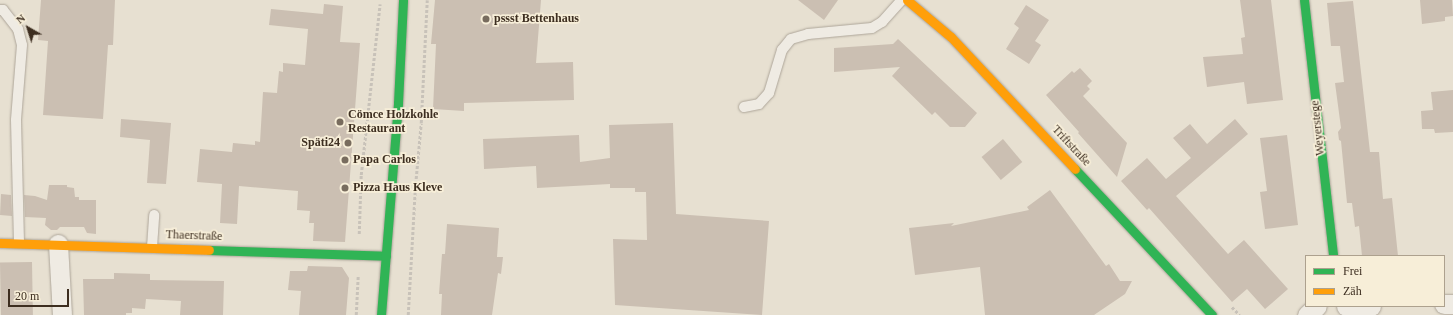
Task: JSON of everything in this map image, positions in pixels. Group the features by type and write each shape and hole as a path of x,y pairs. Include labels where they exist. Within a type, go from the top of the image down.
{"street":[{"path":"381,315 403,0"},
{"name":"Triftstraße","path":"907,0 951,37 1212,315"},
{"name":"Weyerstege","path":"1304,0 1333,255"},
{"name":"Thaerstraße","path":"0,243 189,248 386,256"},
{"path":"58,244 62,315"},
{"path":"1307,315 1316,307"}],"lane":[{"path":"744,107 759,104 769,93 782,50 791,39 808,34 872,28 882,22 902,0"},
{"path":"0,10 3,10 18,29 22,45 16,120 19,243"},
{"path":"152,247 154,216"},
{"path":"189,237 189,248"}],"path":[{"path":"356,315 361,175 380,0"},
{"path":"408,315 415,189 421,123 427,0"}],"building":[{"path":"41,0 115,0 113,45 108,45 103,119 43,115 48,41 38,40"},
{"path":"435,0 541,0 536,63 573,62 574,100 464,103 464,111 433,109 436,44 431,44"},
{"path":"798,0 838,0 824,20"},
{"path":"1240,0 1271,0 1283,100 1247,104 1244,82 1207,87 1203,57 1243,54 1241,38 1245,37"},
{"path":"1420,0 1452,0 1453,16 1445,17 1445,21 1422,24"},
{"path":"1353,1 1370,152 1379,152 1383,199 1392,198 1398,255 1362,255 1359,226 1355,227 1352,203 1347,203 1341,141 1339,140 1338,132 1341,128 1335,83 1344,82 1340,46 1331,46 1327,3"},
{"path":"324,4 343,6 340,42 360,43 345,242 313,241 314,223 309,223 310,211 297,210 298,191 239,186 237,224 220,223 222,184 197,182 200,149 232,152 233,143 255,145 255,141 260,142 263,92 277,93 279,71 283,72 283,63 305,65 308,29 269,25 271,9 323,14"},
{"path":"1026,5 1049,20 1035,41 1041,45 1029,64 1006,49 1019,28 1014,24"},
{"path":"898,39 977,113 965,127 950,127 935,112 932,115 892,76 900,67 834,72 834,48 893,44"},
{"path":"1080,68 1092,81 1087,86 1090,89 1083,96 1127,143 1117,177 1046,95 1072,71 1074,73"},
{"path":"1453,90 1453,132 1435,133 1434,129 1422,129 1421,111 1433,110 1431,92"},
{"path":"121,119 171,123 166,184 147,183 150,140 120,137"},
{"path":"1235,119 1248,134 1176,196 1228,254 1244,240 1288,289 1265,309 1247,289 1232,302 1149,208 1147,210 1121,181 1147,158 1166,179 1191,158 1173,138 1190,124 1207,144"},
{"path":"673,123 676,214 769,221 762,315 615,305 613,239 647,240 646,192 635,192 635,188 610,188 610,184 537,188 536,166 484,169 483,139 579,135 580,162 610,158 609,125"},
{"path":"1287,135 1298,225 1265,229 1260,192 1267,191 1260,138"},
{"path":"1003,139 1022,162 1001,180 982,157"},
{"path":"49,185 67,185 67,187 74,188 75,197 79,197 79,200 96,200 96,234 87,233 84,227 60,227 57,230 51,230 45,225 46,218 25,217 24,195 35,196 47,200"},
{"path":"1050,190 1106,266 1109,264 1120,281 1132,281 1125,294 1094,315 985,315 980,267 915,275 909,228 954,223 951,226 1029,210 1027,207"},
{"path":"1,194 11,195 12,216 0,215"},
{"path":"447,224 499,228 497,257 503,257 501,274 498,273 492,315 441,315 442,294 439,294 442,254 445,254"},
{"path":"32,262 33,315 1,315 0,263"},
{"path":"308,266 342,267 349,278 346,315 299,315 301,291 288,290 290,271 307,271"},
{"path":"114,273 150,274 150,280 224,281 223,315 180,315 181,301 146,299 145,309 132,308 132,313 126,313 126,315 84,315 83,279 114,279"}],"traffic: fast":[{"path":"381,315 398,103 403,0"},
{"path":"1304,0 1333,255"},
{"path":"1075,169 1212,315"},
{"path":"209,250 386,256"}],"traffic: slow":[{"path":"907,0 951,37 1075,169"},
{"path":"0,243 209,250"}],"place":[{"name":"pssst Bettenhaus","path":"486,19"},
{"name":"Cömce Holzkohle Restaurant","path":"340,122"},
{"name":"Späti24","path":"348,143"},
{"name":"Papa Carlos","path":"345,160"},
{"name":"Pizza Haus Kleve","path":"345,188"}]}
